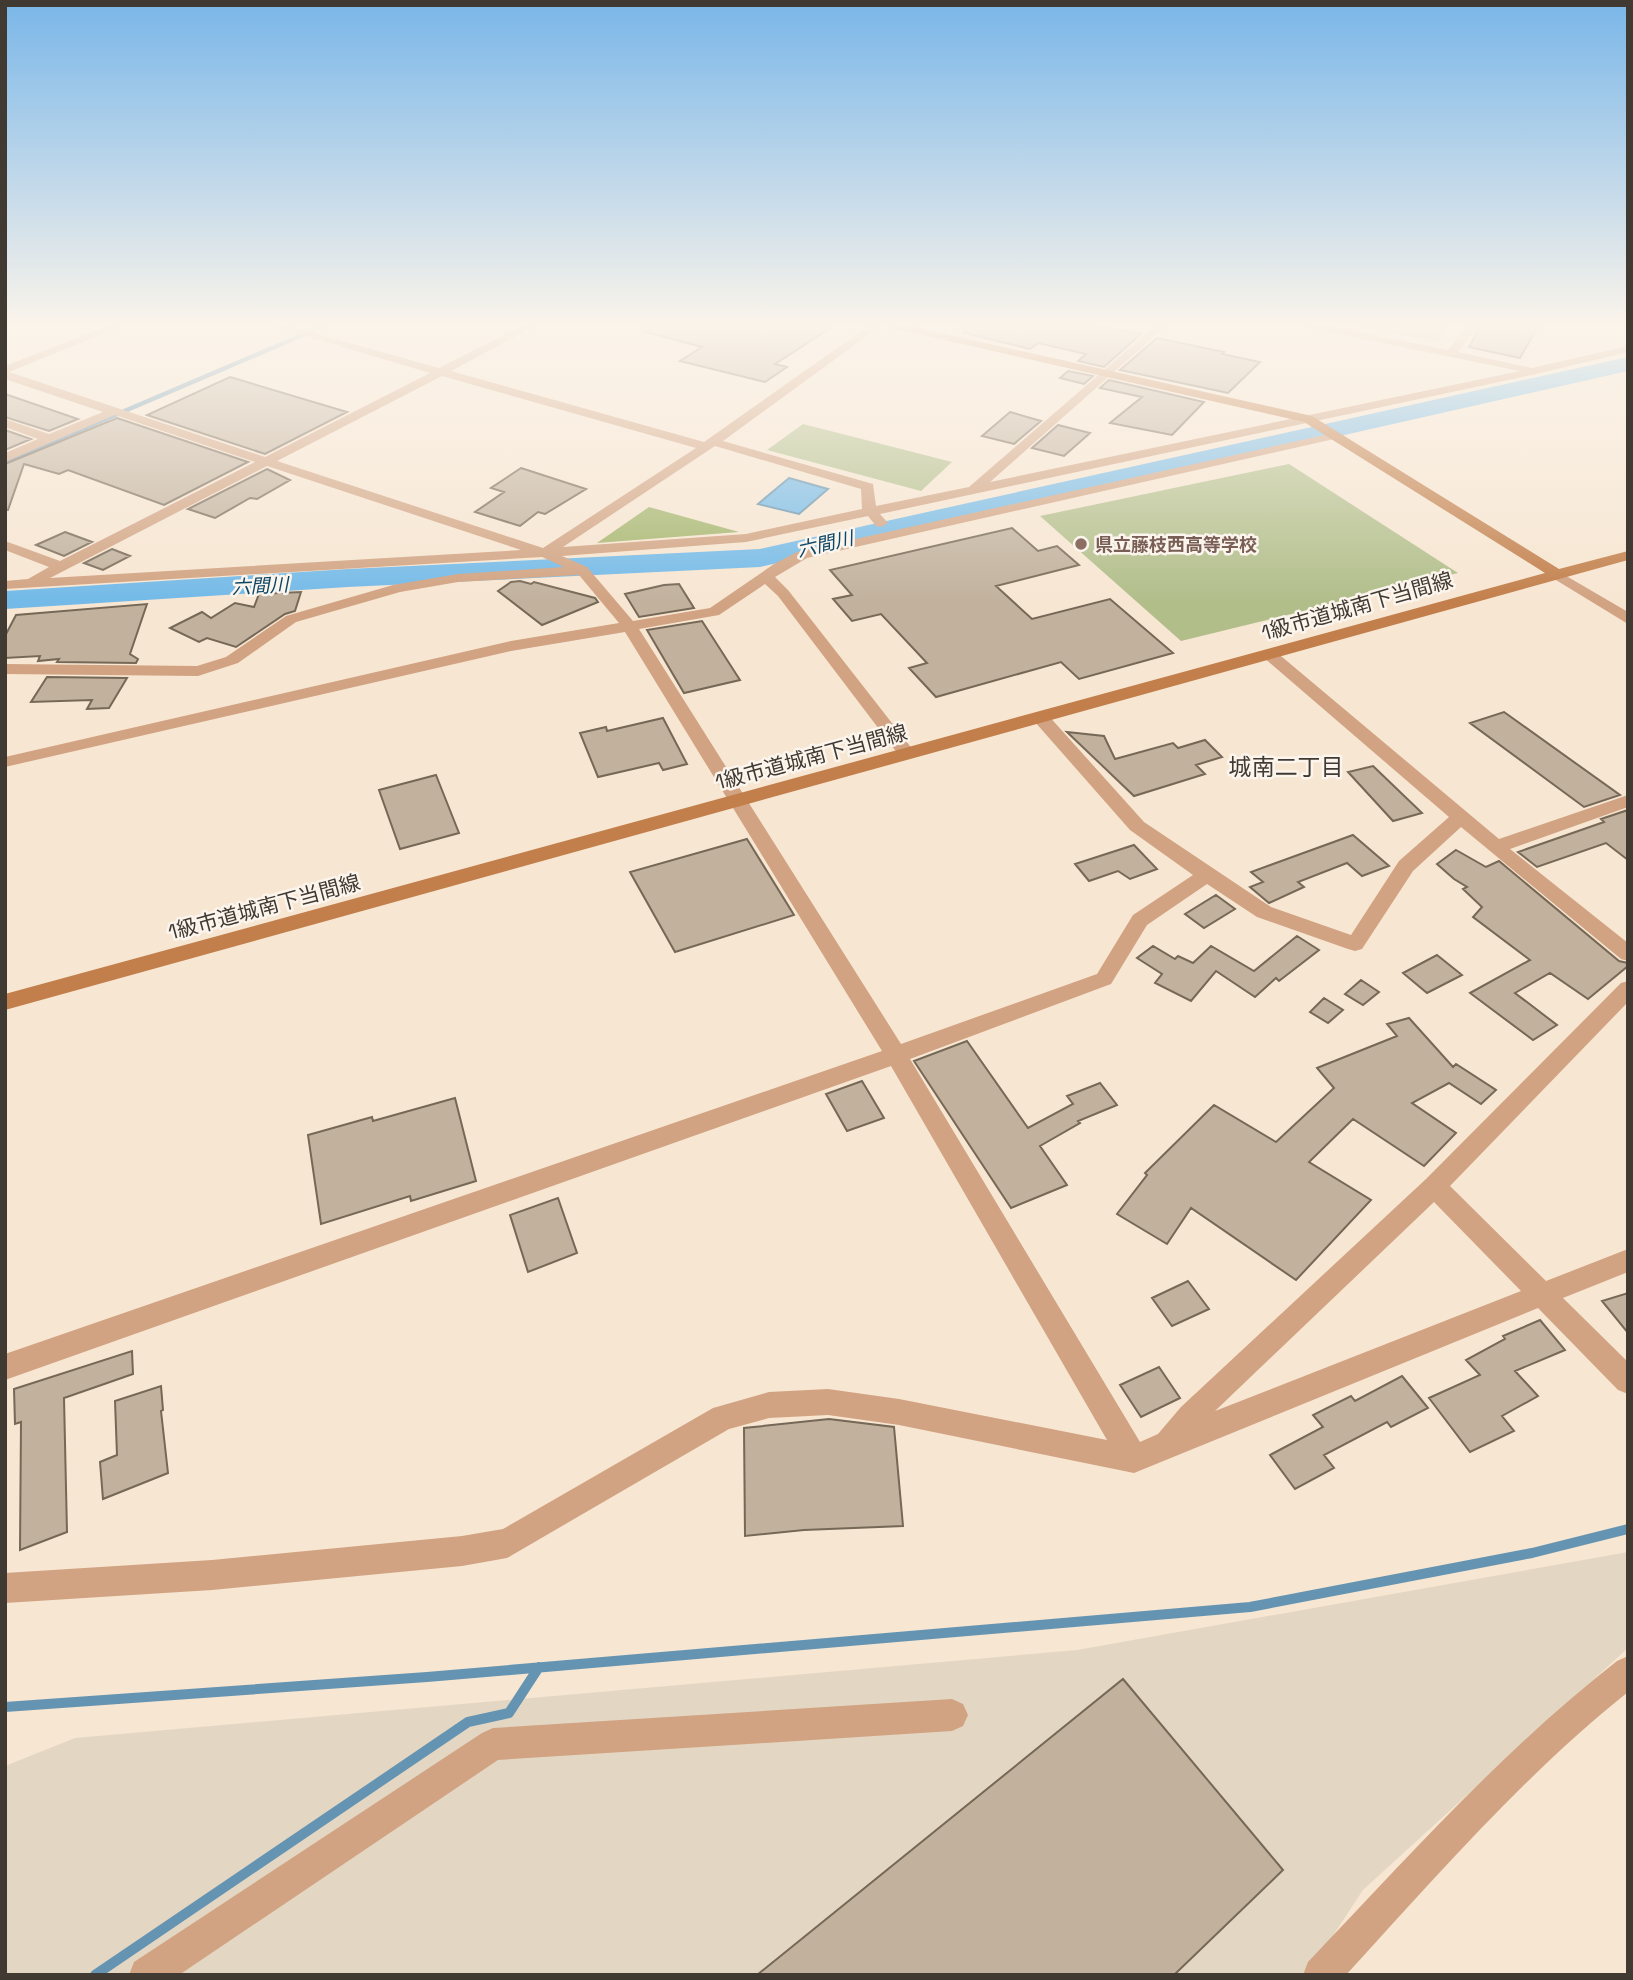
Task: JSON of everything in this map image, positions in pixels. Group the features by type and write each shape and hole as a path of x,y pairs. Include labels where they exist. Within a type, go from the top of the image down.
{"street":[{"path":"5,458 100,417"},
{"path":"134,417 544,553 582,570 630,627 896,1055 1134,1459"},
{"path":"5,596 353,417"},
{"path":"611,417 868,487 869,509 892,535"},
{"path":"544,553 747,417"},
{"path":"970,492 1055,417"},
{"path":"1295,417 1310,421 1334,435 1628,619"},
{"path":"5,584 544,553 746,538 1326,417"},
{"path":"5,423 50,439"},
{"path":"5,762 511,646 715,612 789,561 802,555 1334,435"},
{"path":"5,545 59,566"},
{"name":"1級市道城南下当間線","path":"5,1002 1628,555"},
{"path":"8,673 198,671 232,660 291,619 398,588 458,578 582,570"},
{"path":"767,578 783,593 907,754"},
{"path":"1269,654 1496,847 1628,954"},
{"path":"1041,718 1137,826 1207,876 1264,912 1355,944 1406,866 1461,817"},
{"path":"1496,847 1628,801"},
{"path":"5,1367 896,1055 1104,979 1140,919 1207,876"},
{"path":"1168,1444 1191,1416 1434,1186 1628,989"},
{"path":"1434,1186 1628,1381"},
{"path":"5,1588 226,1574 462,1551 507,1543 723,1417 769,1405 828,1402 899,1412 1134,1459 1628,1260"},
{"path":"1321,1975 1468,1818 1571,1717 1628,1672"},
{"path":"147,1975 494,1744 952,1715"}],"shaded area":[{"path":"1628,1552 1628,1648 1363,1890 1307,1975 5,1975 5,1766 75,1738 1077,1650"}],"green space":[{"path":"803,424 952,462 921,491 767,450"},
{"path":"1289,464 1458,573 1181,641 1040,516"},
{"path":"649,507 739,532 597,543"}],"water":[{"path":"789,478 828,489 799,514 758,504"}],"building":[{"path":"6,417 78,419 49,431"},
{"path":"154,417 336,417 265,454"},
{"path":"1004,417 1029,417 1041,421 1014,444 982,436"},
{"path":"1117,417 1189,417 1172,435 1110,423"},
{"path":"117,418 248,462 164,505 68,470 59,474 24,464 8,510 5,510 5,464"},
{"path":"1058,425 1090,433 1064,456 1032,448"},
{"path":"5,430 31,439 5,450"},
{"path":"521,468 586,489 545,514 538,512 520,526 475,512 504,492 491,488"},
{"path":"267,469 290,480 215,518 188,509"},
{"path":"1012,528 1038,551 1057,546 1079,565 996,586 1032,619 1110,599 1173,653 1079,679 1061,662 936,697 909,668 927,663 881,614 852,621 833,599 852,595 830,570"},
{"path":"65,532 92,542 64,556 36,545"},
{"path":"112,549 130,556 103,570 84,563"},
{"path":"511,582 531,584 534,582 595,598 598,602 542,625 498,591"},
{"path":"679,584 694,608 639,617 625,594 664,585"},
{"path":"301,592 295,611 285,614 236,647 207,638 199,642 170,628 202,612 211,618 235,603 254,607 259,594"},
{"path":"147,604 130,654 138,659 136,663 57,662 59,659 38,661 40,656 5,658 5,636 16,615"},
{"path":"702,621 740,680 684,693 647,630"},
{"path":"47,677 127,678 109,708 87,709 92,700 31,702"},
{"path":"1504,712 1620,795 1584,807 1470,723"},
{"path":"663,718 687,764 663,770 659,763 598,777 580,733 606,727 607,731"},
{"path":"1067,732 1104,736 1115,759 1173,743 1178,748 1205,740 1222,757 1196,765 1205,774 1134,796"},
{"path":"1373,766 1422,813 1393,821 1348,772"},
{"path":"436,775 459,833 400,849 379,790"},
{"path":"1628,810 1628,860 1606,843 1537,867 1518,852 1604,822 1601,819"},
{"path":"1353,835 1389,866 1362,876 1347,863 1298,882 1304,887 1269,903 1250,887 1263,882 1251,872"},
{"path":"747,839 794,915 675,952 630,872"},
{"path":"1134,845 1157,869 1130,879 1118,871 1089,881 1075,864"},
{"path":"1456,850 1486,867 1499,861 1619,961 1628,963 1628,966 1588,999 1550,973 1515,993 1557,1025 1533,1040 1470,993 1530,960 1473,917 1482,907 1463,889 1467,887 1437,864"},
{"path":"1216,895 1235,909 1204,928 1185,914"},
{"path":"1297,936 1319,950 1279,981 1276,978 1255,997 1216,971 1191,1001 1155,983 1162,974 1137,958 1153,946 1175,959 1178,956 1193,963 1211,946 1254,971"},
{"path":"1437,955 1462,975 1427,993 1403,973"},
{"path":"1361,980 1379,992 1363,1005 1345,994"},
{"path":"1324,998 1343,1010 1328,1023 1310,1012"},
{"path":"1409,1018 1453,1067 1456,1064 1496,1090 1481,1104 1449,1083 1412,1103 1456,1133 1424,1166 1353,1119 1309,1162 1371,1200 1296,1280 1191,1208 1167,1244 1117,1214 1147,1175 1145,1173 1214,1105 1276,1142 1334,1088 1317,1068 1397,1036 1387,1024"},
{"path":"967,1041 1028,1128 1073,1104 1067,1096 1100,1083 1117,1105 1078,1121 1080,1123 1040,1146 1067,1185 1011,1208 914,1061"},
{"path":"862,1081 884,1118 847,1131 826,1094"},
{"path":"455,1098 476,1181 411,1201 410,1196 321,1224 308,1135 372,1117 373,1121"},
{"path":"558,1198 577,1253 528,1272 510,1215"},
{"path":"1188,1281 1209,1309 1172,1326 1152,1298"},
{"path":"1628,1293 1628,1333 1602,1301"},
{"path":"1540,1320 1565,1350 1515,1371 1538,1396 1502,1416 1514,1431 1470,1452 1429,1398 1480,1375 1466,1360 1505,1339 1503,1336"},
{"path":"132,1351 133,1374 64,1398 67,1532 20,1550 21,1422 15,1424 14,1389"},
{"path":"1159,1367 1180,1398 1141,1417 1120,1385"},
{"path":"1402,1376 1428,1408 1391,1427 1387,1422 1324,1455 1334,1468 1295,1489 1270,1455 1323,1427 1313,1415 1351,1396 1355,1401"},
{"path":"161,1386 168,1473 103,1499 100,1462 117,1455 115,1401"},
{"path":"829,1419 894,1427 903,1526 804,1530 745,1536 744,1428"},
{"path":"1123,1679 1283,1870 1174,1975 757,1975"}],"waterway":[{"path":"5,462 110,417"},
{"name":"六間川","path":"5,600 348,578 760,558 1389,417"},
{"path":"539,1668 1250,1607 1532,1553 1628,1529"},
{"path":"5,1707 539,1668"},
{"path":"95,1975 468,1722 509,1713 539,1668"}],"place":[{"name":"県立藤枝西高等学校","path":"1081,544"}],"district":[{"name":"城南二丁目","path":"1286,767"}]}
